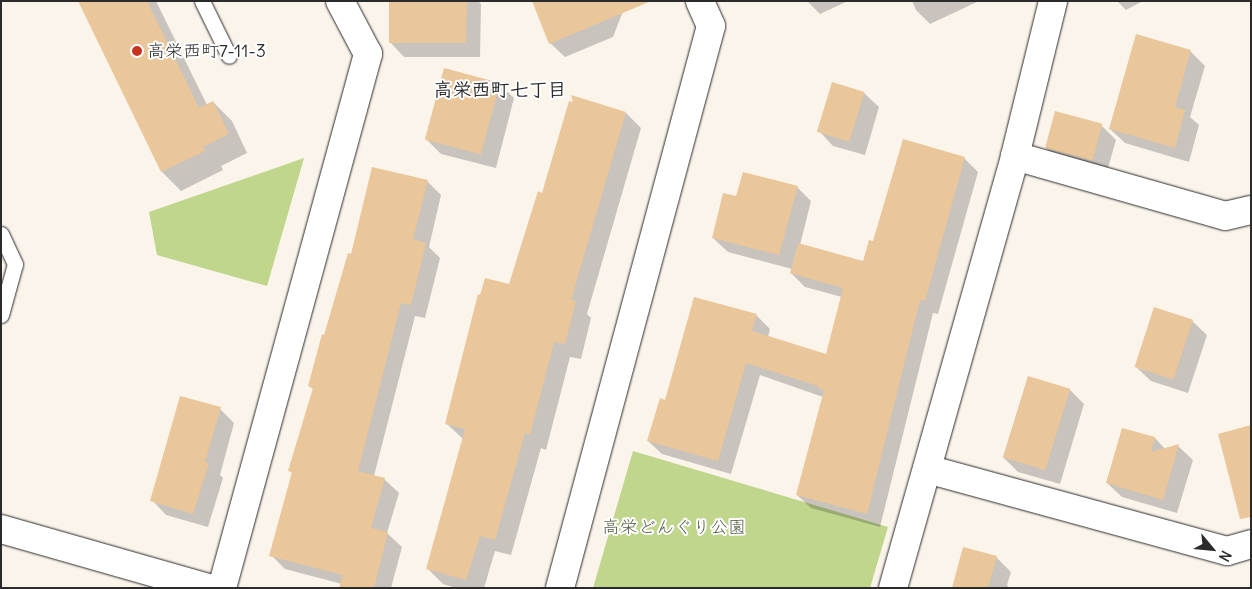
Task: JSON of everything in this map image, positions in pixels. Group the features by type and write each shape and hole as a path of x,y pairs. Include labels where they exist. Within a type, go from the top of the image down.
{"street":[{"path":"222,588 368,54 340,1"},
{"path":"560,588 711,26 700,1"},
{"path":"893,588 1015,156 1053,1"},
{"path":"1015,156 1226,216 1251,210"},
{"path":"927,469 1227,550 1251,544"},
{"path":"1,529 208,588"}],"lane":[{"path":"202,1 229,56"},
{"path":"1,234 16,264 1,316"}],"green space":[{"path":"304,158 267,286 157,255 149,212"},
{"name":"高栄どんぐり公園","path":"633,451 888,527 870,588 593,588"}],"building":[{"name":"高栄西町7-11-3","path":"78,1 147,1 199,108 213,101 229,134 203,147 205,151 161,172"},
{"path":"467,1 466,43 389,43 389,2"},
{"path":"532,1 649,1 649,2 549,44"},
{"path":"1136,34 1191,50 1175,107 1185,110 1175,148 1109,129"},
{"path":"444,68 500,83 481,154 425,139"},
{"path":"832,82 865,92 849,142 817,132"},
{"path":"571,95 626,112 571,300 576,301 565,344 554,342 530,435 525,433 495,540 480,536 466,580 426,569 465,429 445,424 478,294 480,295 485,278 509,284 538,191 542,193 569,101 573,102"},
{"path":"1055,111 1102,124 1092,160 1045,148"},
{"path":"903,139 965,157 925,301 920,300 867,514 796,495 824,390 818,388 818,386 746,363 718,461 647,441 660,398 665,400 694,297 757,314 752,331 826,354 843,288 790,273 798,243 863,261 869,240 873,241"},
{"path":"372,167 428,180 413,239 426,243 411,305 401,303 358,471 385,478 371,528 388,532 374,588 339,588 343,575 269,556 292,472 288,471 313,388 308,386 322,334 324,335 348,253 351,254"},
{"path":"743,172 798,186 779,255 712,238 723,193 736,196"},
{"path":"1154,307 1193,320 1174,380 1135,367"},
{"path":"1028,376 1070,389 1045,470 1003,457"},
{"path":"180,396 221,407 205,462 209,463 193,514 150,501"},
{"path":"1251,425 1251,517 1240,519 1218,434"},
{"path":"1122,428 1155,437 1151,452 1179,444 1163,500 1106,483"},
{"path":"963,547 997,556 988,588 952,588"}],"place":[{"name":"高栄西町7-11-3","path":"137,51"}],"district":[{"name":"高栄西町七丁目","path":"500,90"}]}
